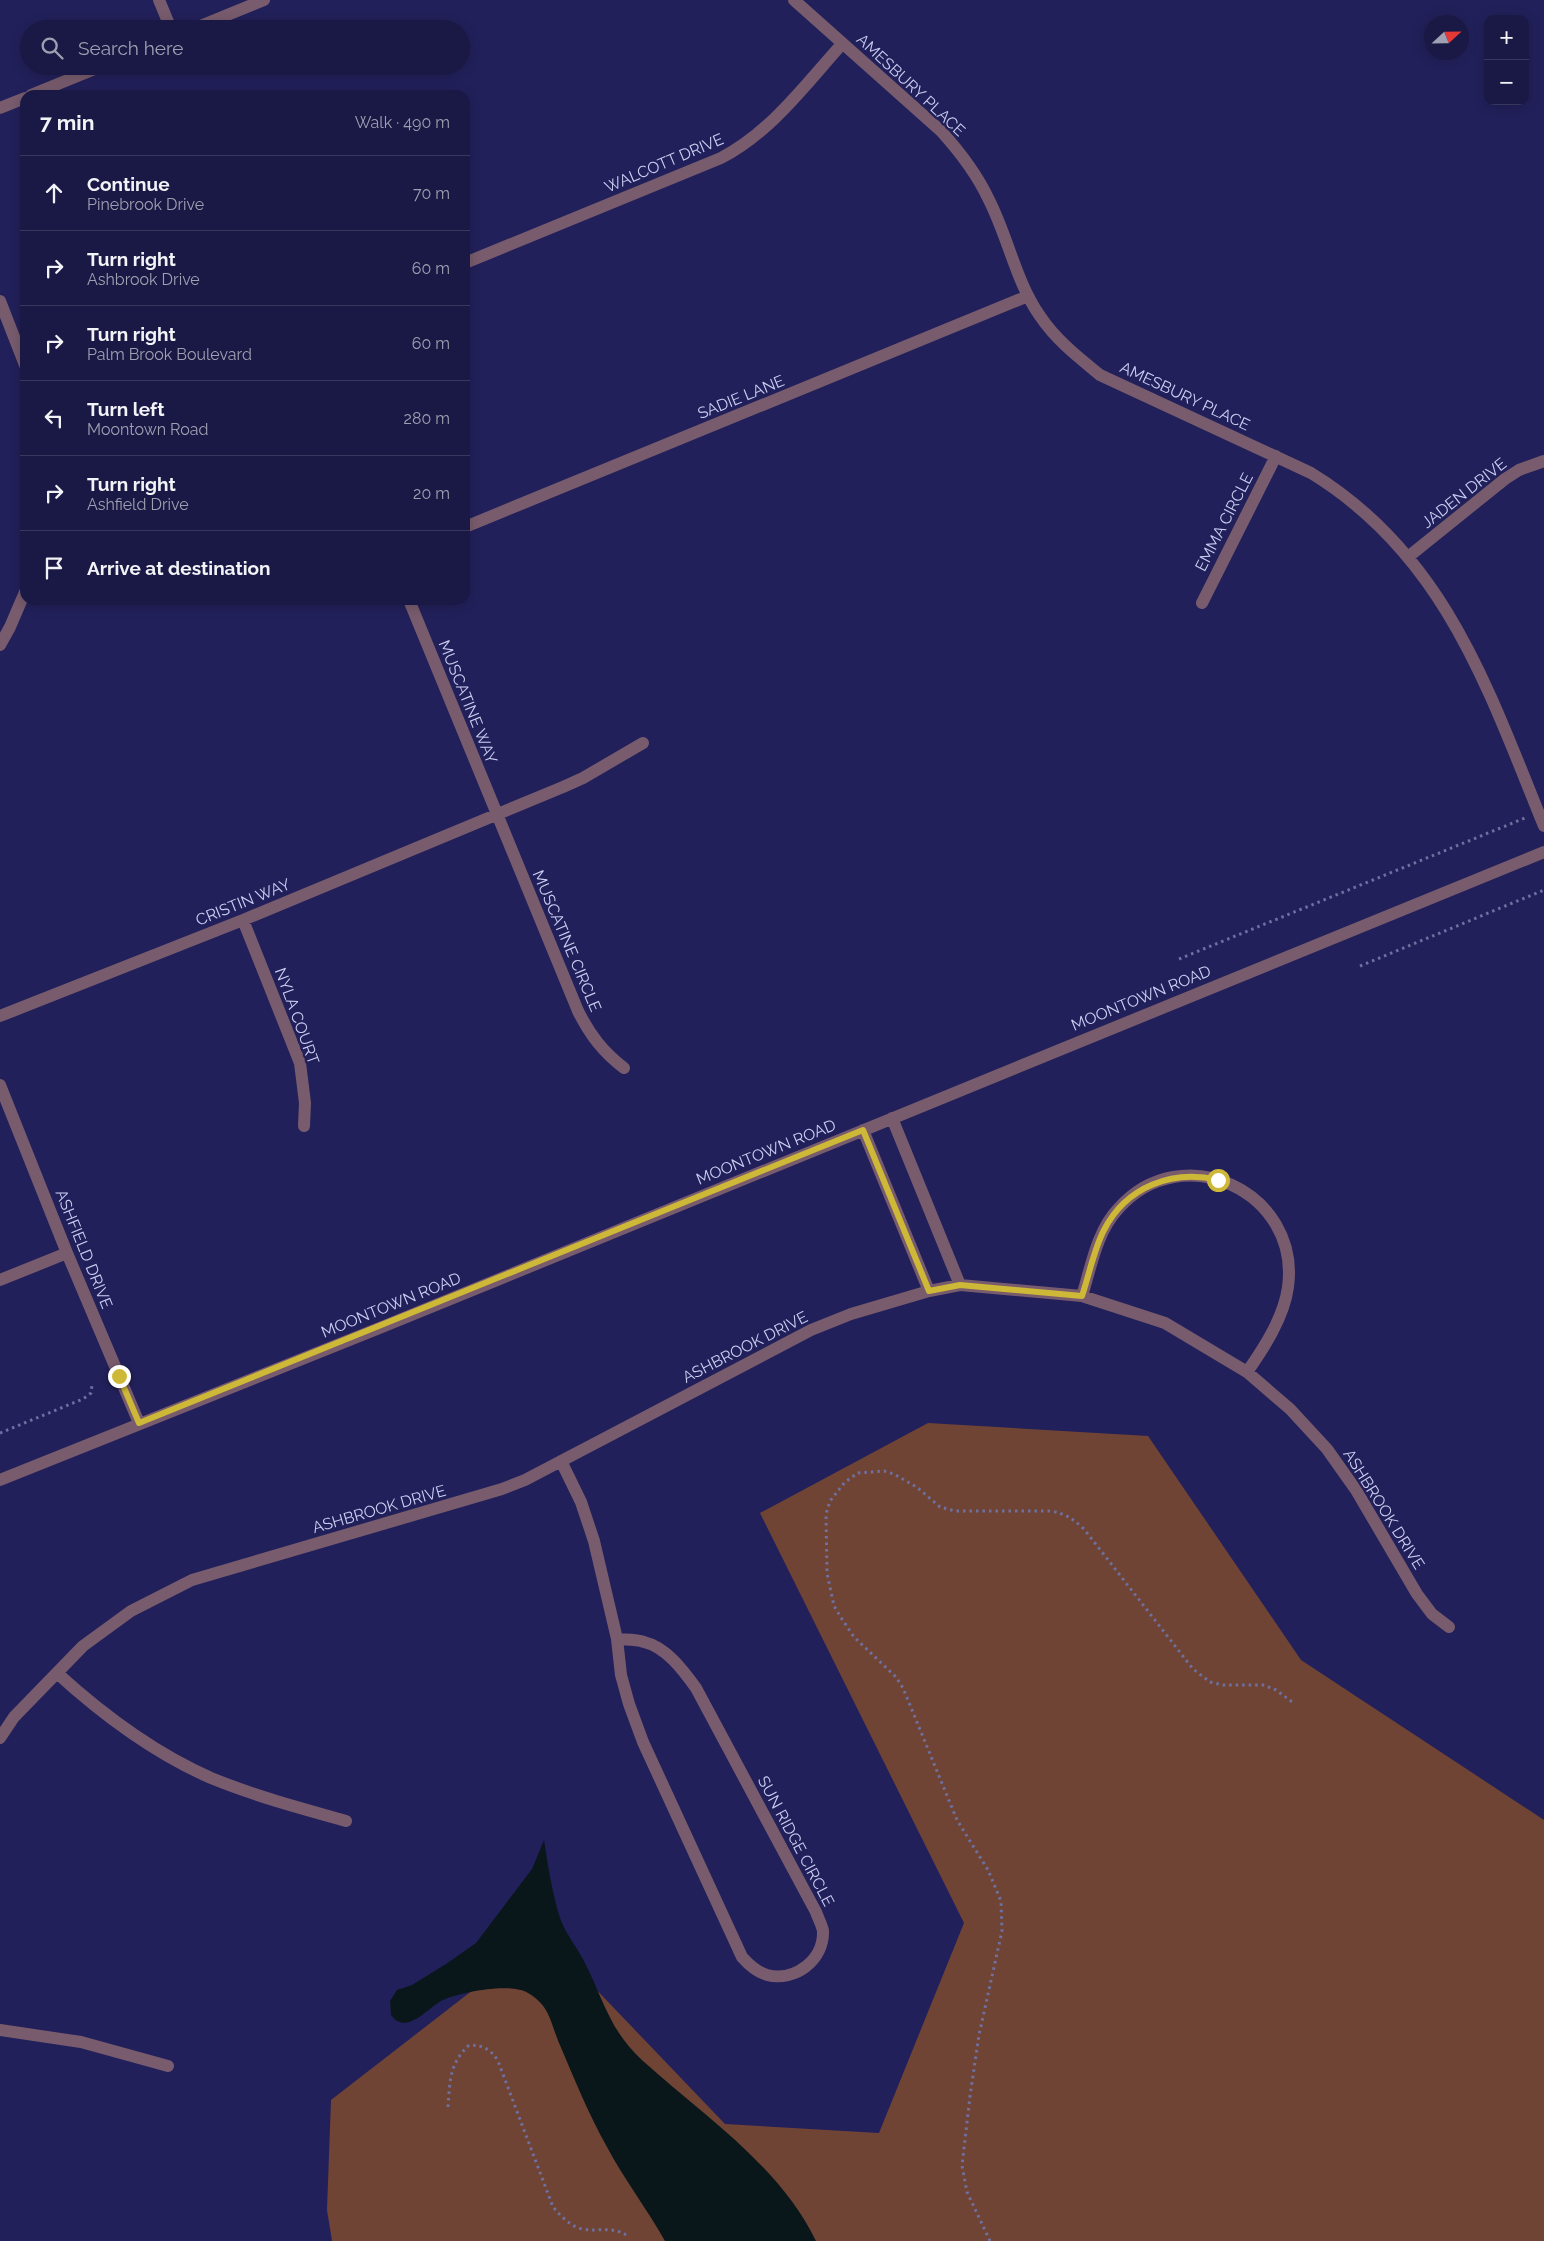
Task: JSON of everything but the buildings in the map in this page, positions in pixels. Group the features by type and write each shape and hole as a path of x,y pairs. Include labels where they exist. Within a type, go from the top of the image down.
{"street":[{"path":"159,0 167,20"},
{"path":"215,20 264,0"},
{"name":"AMESBURY PLACE","path":"794,0 941,132 961,154 989,200 1028,296 1039,316 1073,353 1100,375 1311,473 1337,489 1363,510 1408,557 1428,582 1462,635 1489,691 1544,826"},
{"name":"WALCOTT DRIVE","path":"470,260 720,158 739,148 772,122 842,44"},
{"path":"43,90 80,75"},
{"path":"0,108 20,100"},
{"name":"SADIE LANE","path":"470,525 1028,296"},
{"path":"0,300 20,351"},
{"name":"EMMA CIRCLE","path":"1202,603 1276,456"},
{"name":"JADEN DRIVE","path":"1408,557 1505,478 1519,470 1544,461"},
{"path":"0,645 20,604"},
{"name":"MUSCATINE WAY","path":"411,605 497,815"},
{"name":"CRISTIN WAY","path":"0,1016 243,920 497,815 583,778 644,743"},
{"name":"MUSCATINE CIRCLE","path":"497,815 582,1020 607,1055 624,1068"},
{"name":"MOONTOWN ROAD","path":"0,1480 1544,852"},
{"name":"NYLA COURT","path":"243,920 300,1063 305,1103 304,1126"},
{"name":"ASHFIELD DRIVE","path":"0,1085 67,1253 139,1423"},
{"path":"892,1118 960,1285"},
{"path":"863,1130 929,1291"},
{"path":"1082,1296 1103,1231 1117,1209 1131,1197 1146,1187 1163,1180 1182,1176 1200,1176 1235,1185 1265,1208 1275,1222 1287,1253 1289,1270 1284,1306 1247,1372"},
{"path":"0,1280 67,1253"},
{"name":"ASHBROOK DRIVE","path":"0,1738 14,1717 83,1646 131,1611 192,1580 502,1489 561,1461 811,1330 851,1314 929,1291 960,1285 1082,1296 1165,1323 1247,1372 1290,1410 1327,1449 1356,1490 1417,1594 1432,1614 1449,1627"},
{"name":"SUN RIDGE CIRCLE","path":"561,1461 581,1502 594,1541 616,1639 621,1675 629,1704 644,1742 742,1957 752,1968 766,1974 782,1977 799,1972 816,1959 821,1945 823,1929 816,1912 696,1688 682,1668 659,1648 644,1642 616,1639"},
{"path":"57,1673 88,1702 118,1725 179,1762 211,1778 284,1804 346,1820"},
{"path":"0,2030 81,2042 168,2066"}],"path":[{"path":"1179,959 1538,812"},
{"path":"1360,966 1544,890"},
{"path":"0,1433 83,1399 91,1393 92,1385"},
{"path":"990,2241 967,2192 962,2166 979,2035 1002,1931 1001,1902 988,1870 957,1820 903,1688 888,1668 854,1637 834,1606 827,1573 826,1514 830,1501 845,1482 858,1473 884,1471 905,1480 940,1507 954,1511 1051,1511 1064,1513 1084,1529 1192,1669 1210,1682 1223,1685 1263,1685 1276,1690 1295,1704"},
{"path":"448,2107 450,2076 458,2056 468,2045 478,2045 492,2050 498,2060 553,2207 568,2222 582,2229 618,2230 626,2235"}],"shaded area":[{"path":"928,1423 1148,1436 1301,1660 1544,1820 1544,2241 332,2241 327,2210 331,2100 544,1935 725,2124 879,2133 964,1923 760,1513"},
{"path":"544,1840 552,1889 562,1924 584,1961 608,2014 622,2038 643,2061 715,2122 761,2165 782,2188 800,2213 816,2241 665,2241 600,2134 545,2009 541,2003 528,1993 510,1988 473,1991 437,2003 411,2022 397,2021 391,2015 390,2001 397,1990 412,1985 476,1943 532,1869"}],"route":[{"path":"119,1376 139,1423 863,1130 929,1291 960,1285 1013,1288 1082,1296 1103,1231 1117,1209 1131,1197 1146,1187 1163,1180 1182,1176 1200,1176 1218,1180"}]}
